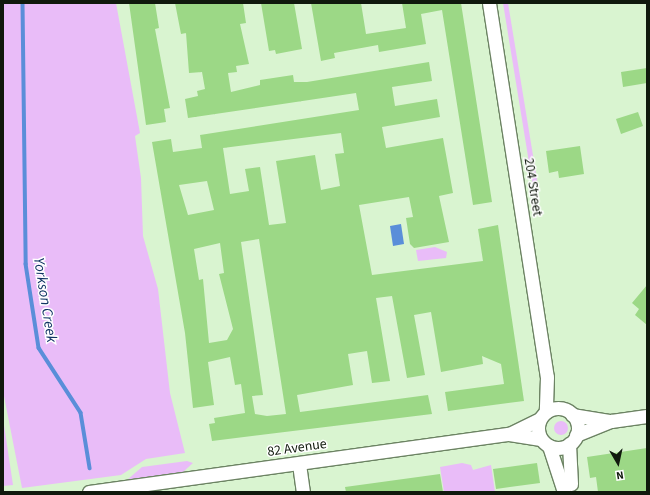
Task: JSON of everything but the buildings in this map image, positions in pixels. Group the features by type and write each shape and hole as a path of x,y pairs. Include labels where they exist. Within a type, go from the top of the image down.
{"street":[{"name":"204 Street","path":"489,3 548,377 543,416"},
{"name":"204 Street","path":"548,377 567,412"},
{"path":"567,412 577,426 567,464 572,492"},
{"path":"564,492 545,442 543,416 567,412 611,421"},
{"name":"82 Avenue","path":"89,492 509,434 543,416"},
{"path":"545,442 558,448 611,421 647,416"},
{"name":"82 Avenue","path":"509,434 545,442"},
{"path":"299,464 303,492"}],"shaded area":[{"path":"3,3 116,3 140,133 135,136 141,178 143,236 158,289 170,393 185,453 146,459 121,475 22,488 3,391"},
{"path":"503,3 508,3 538,186 533,187"},
{"path":"435,247 447,252 446,258 418,261 416,250"},
{"path":"3,418 13,485 3,486"},
{"path":"558,421 564,421 568,425 568,431 564,435 558,435 554,431 554,425"},
{"path":"187,461 193,463 183,472 127,480 142,467"},
{"path":"462,463 471,465 473,470 491,465 495,492 444,492 440,467"}],"water":[{"path":"401,224 404,244 393,246 390,226"}],"waterway":[{"name":"Yorkson Creek","path":"23,3 26,264 39,348 81,413 90,468"}]}
